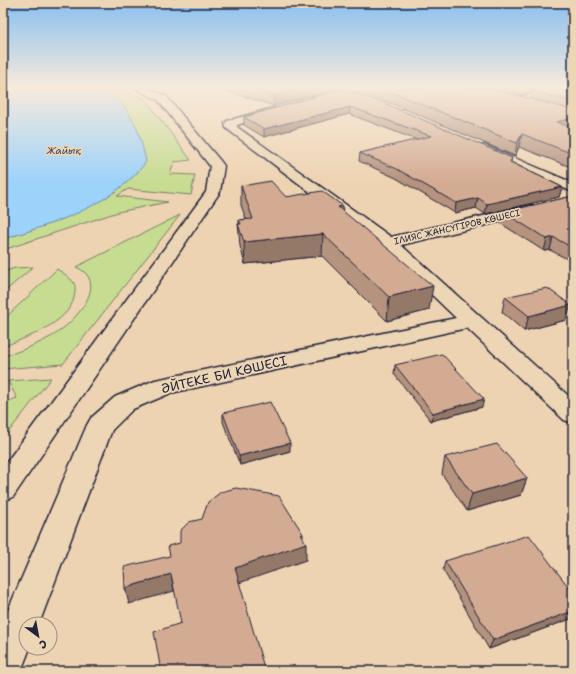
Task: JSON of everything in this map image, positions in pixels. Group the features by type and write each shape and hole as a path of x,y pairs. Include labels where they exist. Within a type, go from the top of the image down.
{"street":[{"path":"3,489 213,192 217,166 179,119"},
{"path":"241,119 231,124 232,128 388,243 573,414"},
{"path":"473,144 573,188"},
{"name":"ІЛИЯС ЖАНСҮГІРОВ КӨШЕСІ","path":"388,243 542,207"},
{"name":"ӘЙТЕКЕ БИ КӨШЕСІ","path":"3,668 100,425 124,403 164,386 472,321"}],"green space":[{"path":"131,119 160,119 191,160 174,162 170,174 195,175 191,195 128,189 117,196 168,202 118,212 3,250 3,239 41,227 75,213 107,195 138,172 137,127"},
{"path":"180,215 63,364 3,369 3,356 42,342 71,322 79,312 86,302 90,292 90,283 86,274 76,267"},
{"path":"33,267 3,293 3,272 15,268"},
{"path":"57,269 68,277 75,285 74,298 70,307 55,322 44,329 3,346 3,320"},
{"path":"51,378 3,439 3,403 17,398 8,381"}],"water":[{"name":"Жайық","path":"3,119 133,119 141,140 146,162 132,177 117,190 99,202 81,211 62,220 3,239"}],"building":[{"path":"248,119 301,119 264,129"},
{"path":"385,119 422,119 512,158 510,162 562,187 487,204 478,198 456,203 397,169 360,153 431,136"},
{"path":"459,119 567,119 556,122 573,128 573,154 522,134 517,143"},
{"path":"271,181 286,197 322,191 343,206 338,207 433,286 389,297 323,234 244,242 238,224 241,224 239,220 253,219 241,186"},
{"path":"573,196 573,248 553,237 547,239 503,212"},
{"path":"547,288 571,305 529,316 505,297"},
{"path":"442,354 484,399 433,413 395,365"},
{"path":"270,402 290,443 239,456 223,413"},
{"path":"497,444 527,478 472,494 445,457"},
{"path":"236,488 279,496 303,534 301,535 306,543 235,568 265,671 161,671 154,632 181,623 171,574 125,588 124,567 170,556 168,546 180,543 180,531 189,522 202,519 208,502 221,492"},
{"path":"529,535 573,593 573,611 493,640 445,561"}]}
